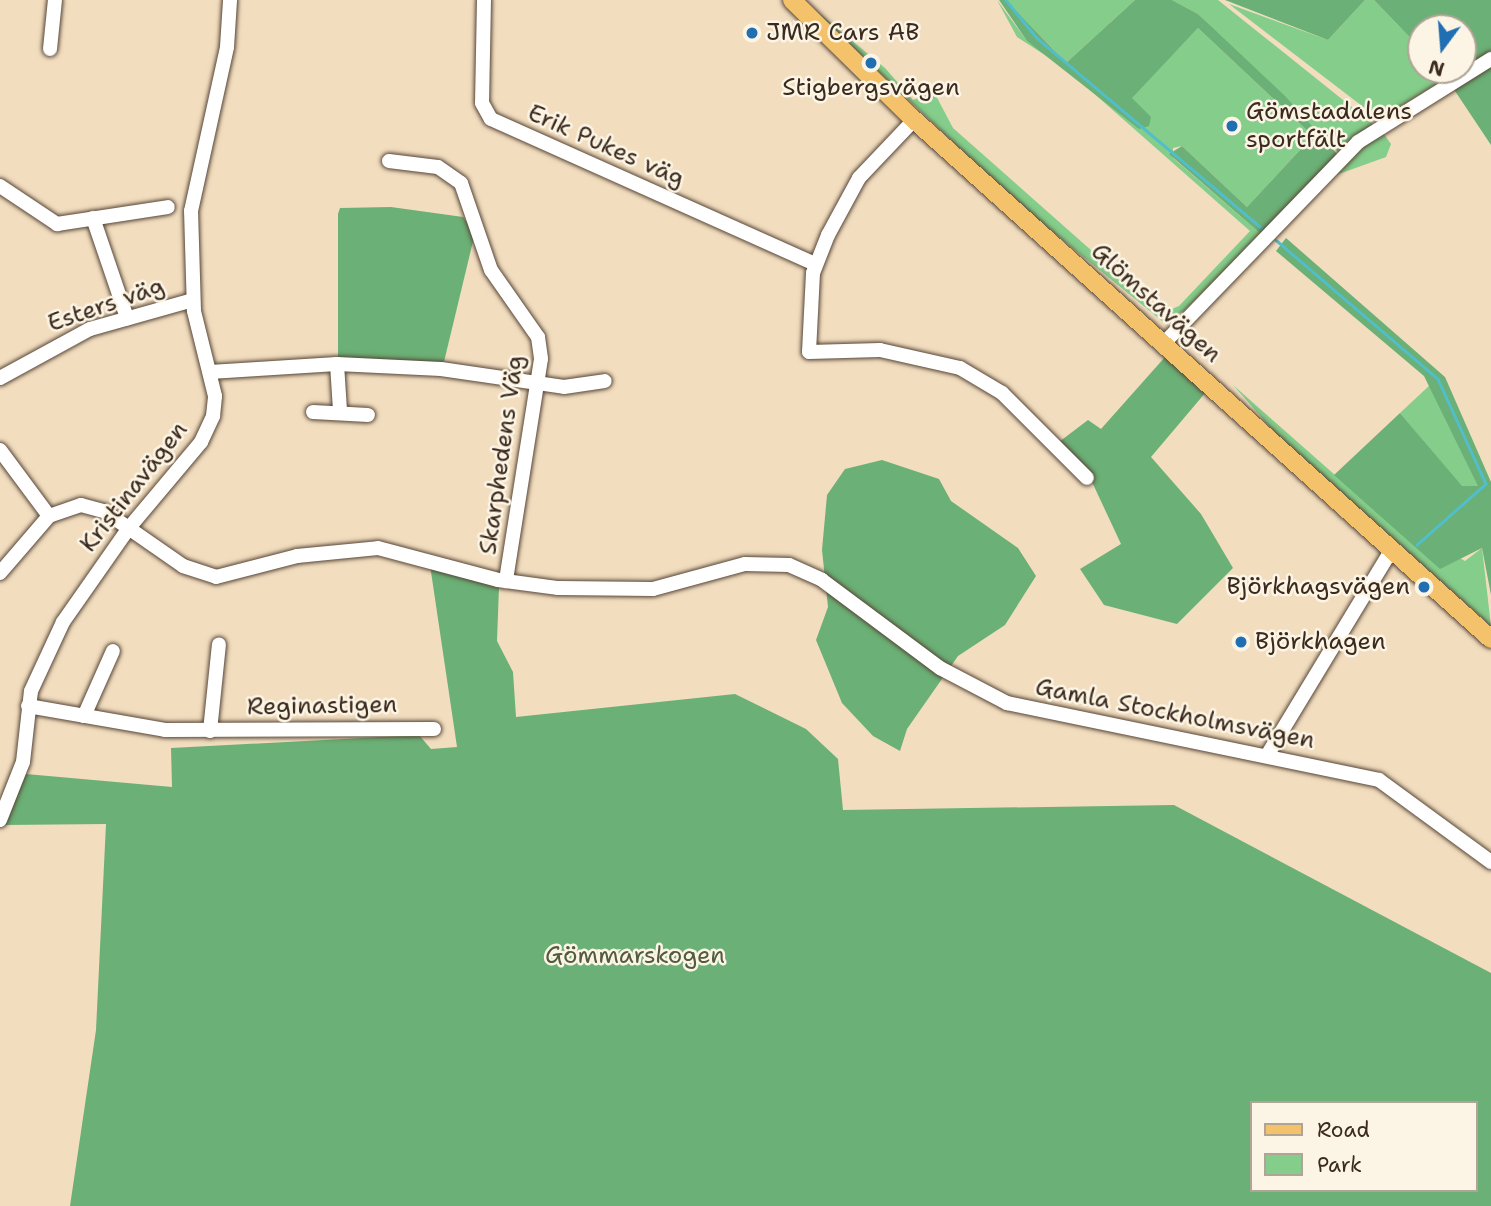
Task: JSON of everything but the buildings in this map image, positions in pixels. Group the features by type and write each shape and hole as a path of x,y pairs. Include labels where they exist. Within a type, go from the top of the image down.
{"main road":[{"name":"Glömstavägen","path":"792,0 914,120 1491,639"}],"street":[{"path":"50,48 55,0"},
{"name":"Kristinavägen","path":"0,820 23,762 28,706 63,622 128,528 209,428 215,396 193,300 194,183 227,47 230,0"},
{"name":"Erik Pukes väg","path":"484,0 482,103 491,119 815,264"},
{"path":"1164,343 1358,142 1491,59"},
{"path":"914,120 859,178 815,264 809,352 880,350 960,368 1010,400 1087,478"},
{"name":"Skarphedens Väg","path":"389,161 443,169 468,192 491,270 538,337 537,383 506,582"},
{"path":"0,186 57,224 168,207"},
{"path":"93,218 127,318"},
{"name":"Esters väg","path":"0,378 64,340 127,318 193,300"},
{"path":"337,364 340,411"},
{"path":"210,372 337,364 580,387 605,381"},
{"path":"313,412 340,411 368,415"},
{"path":"0,450 49,516 0,573"},
{"name":"Gamla Stockholmsvägen","path":"49,516 93,507 210,576 298,556 378,548 506,582 653,589 745,564 797,567 940,668 1007,703 1268,754 1391,785 1491,862"},
{"path":"1268,754 1392,549"},
{"name":"Reginastigen","path":"210,731 219,644"},
{"path":"84,716 113,651"},
{"name":"Reginastigen","path":"28,706 84,716 210,731 434,729"}],"green space":[{"name":"Gömstadalens sportfält","path":"803,0 885,68 913,100 934,92 953,128 1162,313 1179,306 1250,231 1065,68 1017,37 997,0 1027,41 1061,64 1091,88 1131,98 1198,28 1313,136 1247,207 1182,146 1173,148 1173,158 1261,234 1184,311 1162,321 1020,205"},
{"path":"999,0 1006,0 1066,63 1135,0 1172,0 1198,14 1285,96 1338,155 1261,234 1169,154 1182,146 1247,207 1313,136 1198,28 1132,98 1151,117 1149,126 1139,129 1027,41"},
{"path":"1006,0 1135,0 1066,63"},
{"path":"1172,0 1218,0 1373,124 1338,152 1198,14"},
{"path":"1225,0 1365,0 1328,40"},
{"path":"1365,0 1374,0 1407,34 1407,84 1436,84 1379,119 1229,4 1328,40"},
{"path":"1374,0 1491,0 1491,145 1450,84 1477,84 1477,14 1407,14 1407,34"},
{"path":"1381,130 1391,144 1386,157 1336,175"},
{"path":"391,207 463,217 475,233 443,366 338,362 340,208"},
{"path":"1286,238 1445,377 1491,482 1491,595 1482,548 1440,569 1334,475 1400,413 1462,486 1478,486 1424,376 1276,251"},
{"path":"1165,357 1206,392 1151,457 1201,514 1233,568 1177,624 1104,605 1080,569 1121,544 1085,467 1059,442 1088,420 1101,429"},
{"path":"1233,385 1377,512 1465,561 1482,548 1491,626 1277,435"},
{"path":"1430,385 1452,424 1479,487 1462,487 1400,413"},
{"path":"882,460 939,479 951,501 1018,548 1036,576 1005,625 958,656 907,729 900,751 873,736 842,703 816,640 828,607 822,550 827,495 845,469"},
{"name":"Gömmarskogen","path":"430,565 499,587 497,641 513,672 516,717 735,694 806,729 838,759 843,810 1174,805 1491,973 1491,1206 70,1206 96,1030 106,824 4,825 26,774 172,787 171,748 419,735 431,749 457,747"}],"waterway":[{"path":"1006,0 1037,38 1262,228"},
{"path":"1276,240 1438,379 1486,484 1417,545"}],"place":[{"name":"JMR Cars AB","path":"752,33"},
{"name":"Stigbergsvägen","path":"871,63"},
{"name":"Gömstadalens sportfält","path":"1232,126"},
{"name":"Björkhagsvägen","path":"1424,587"},
{"name":"Björkhagen","path":"1241,642"}]}
